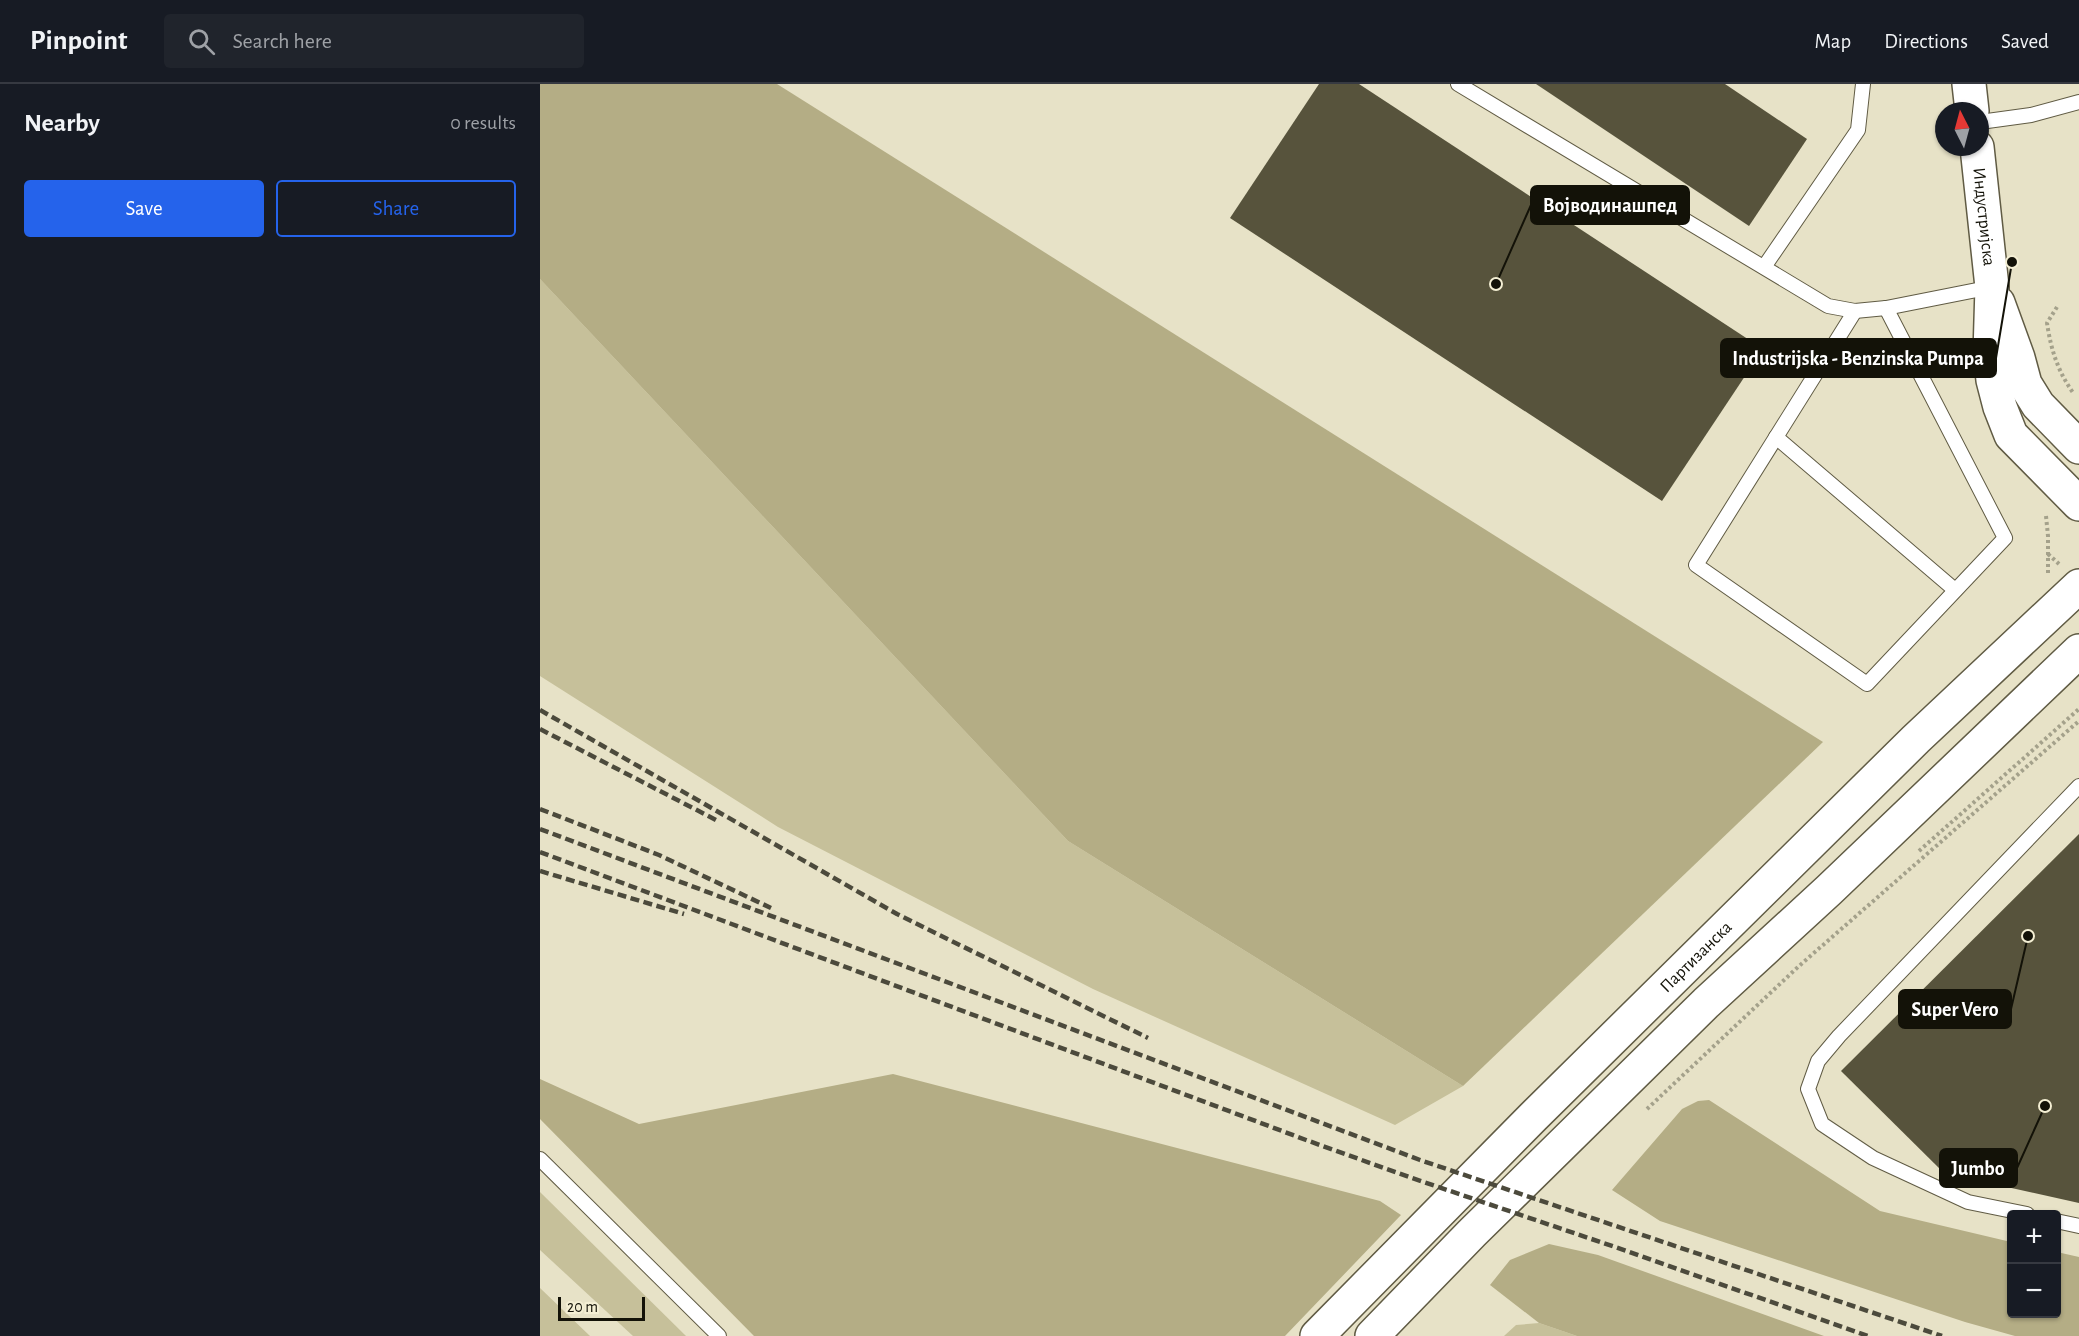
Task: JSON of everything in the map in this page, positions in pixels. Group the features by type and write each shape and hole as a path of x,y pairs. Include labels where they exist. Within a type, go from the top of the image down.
{"main road":[{"path":"1968,84 1971,102"},
{"name":"Индустријска","path":"1978,156 1992,287 1990,353 1993,380 2000,407 2012,435 2079,504"},
{"name":"Индустријска","path":"1992,287 2025,384 2038,405 2079,447"},
{"name":"Партизанска","path":"1317,1336 1533,1117 1916,739 2079,586"},
{"path":"1372,1336 1472,1233 1706,1003 1829,890 2079,651"}],"lane":[{"path":"1458,84 1828,306 1855,310 1886,308 1992,287"},
{"path":"1764,267 1858,130 1863,84"},
{"path":"1989,121 2031,115 2079,102"},
{"path":"1855,310 1696,566 1867,684 2005,538 1886,308"},
{"path":"1776,437 1955,590"},
{"path":"2007,1211 1968,1202 1874,1158 1822,1124 1808,1089 1818,1061 1839,1036 2079,786"},
{"path":"540,1159 719,1336"},
{"path":"2061,1222 2079,1226"}],"path":[{"path":"2057,307 2047,323 2050,344 2059,371 2079,399"},
{"path":"2045,510 2048,536 2048,576"},
{"path":"1642,1113 1799,966 2079,721"}],"shaded area":[{"path":"540,84 777,84 1823,742 1463,1086 1068,841 540,279"},
{"path":"540,279 1068,841 1463,1086 1395,1125 1093,989 778,827 540,676"},
{"path":"893,1074 1380,1201 1401,1215 1285,1336 754,1336 540,1119 540,1079 639,1124"},
{"path":"1709,1100 1880,1211 2007,1241 2007,1318 2061,1318 2061,1253 2079,1257 2079,1336 2015,1336 1965,1322 1660,1221 1612,1190 1682,1109 1698,1101"},
{"path":"540,1192 686,1336 633,1336 540,1250"},
{"path":"1549,1244 1598,1255 1824,1336 1577,1336 1539,1323 1490,1285 1510,1260"},
{"path":"540,1288 590,1336 540,1336"},
{"path":"1539,1323 1577,1336 1504,1336 1516,1325"}],"building":[{"path":"1319,84 1359,84 1763,349 1662,501 1230,218"},
{"path":"1536,84 1725,84 1807,139 1749,226"},
{"path":"2079,834 2079,1203 1944,1173 1841,1071"}],"railway":[{"path":"540,710 897,914 1148,1038"},
{"path":"540,729 718,821"},
{"path":"540,809 659,855 771,908"},
{"path":"540,829 1420,1160 1942,1336"},
{"path":"540,852 1306,1140 1868,1336"},
{"path":"540,871 684,914"}],"place":[{"name":"Industrijska - Benzinska Pumpa","path":"2012,262"},
{"name":"Војводинашпед","path":"1496,284"},
{"name":"Super Vero","path":"2028,936"},
{"name":"Jumbo","path":"2045,1106"}]}
